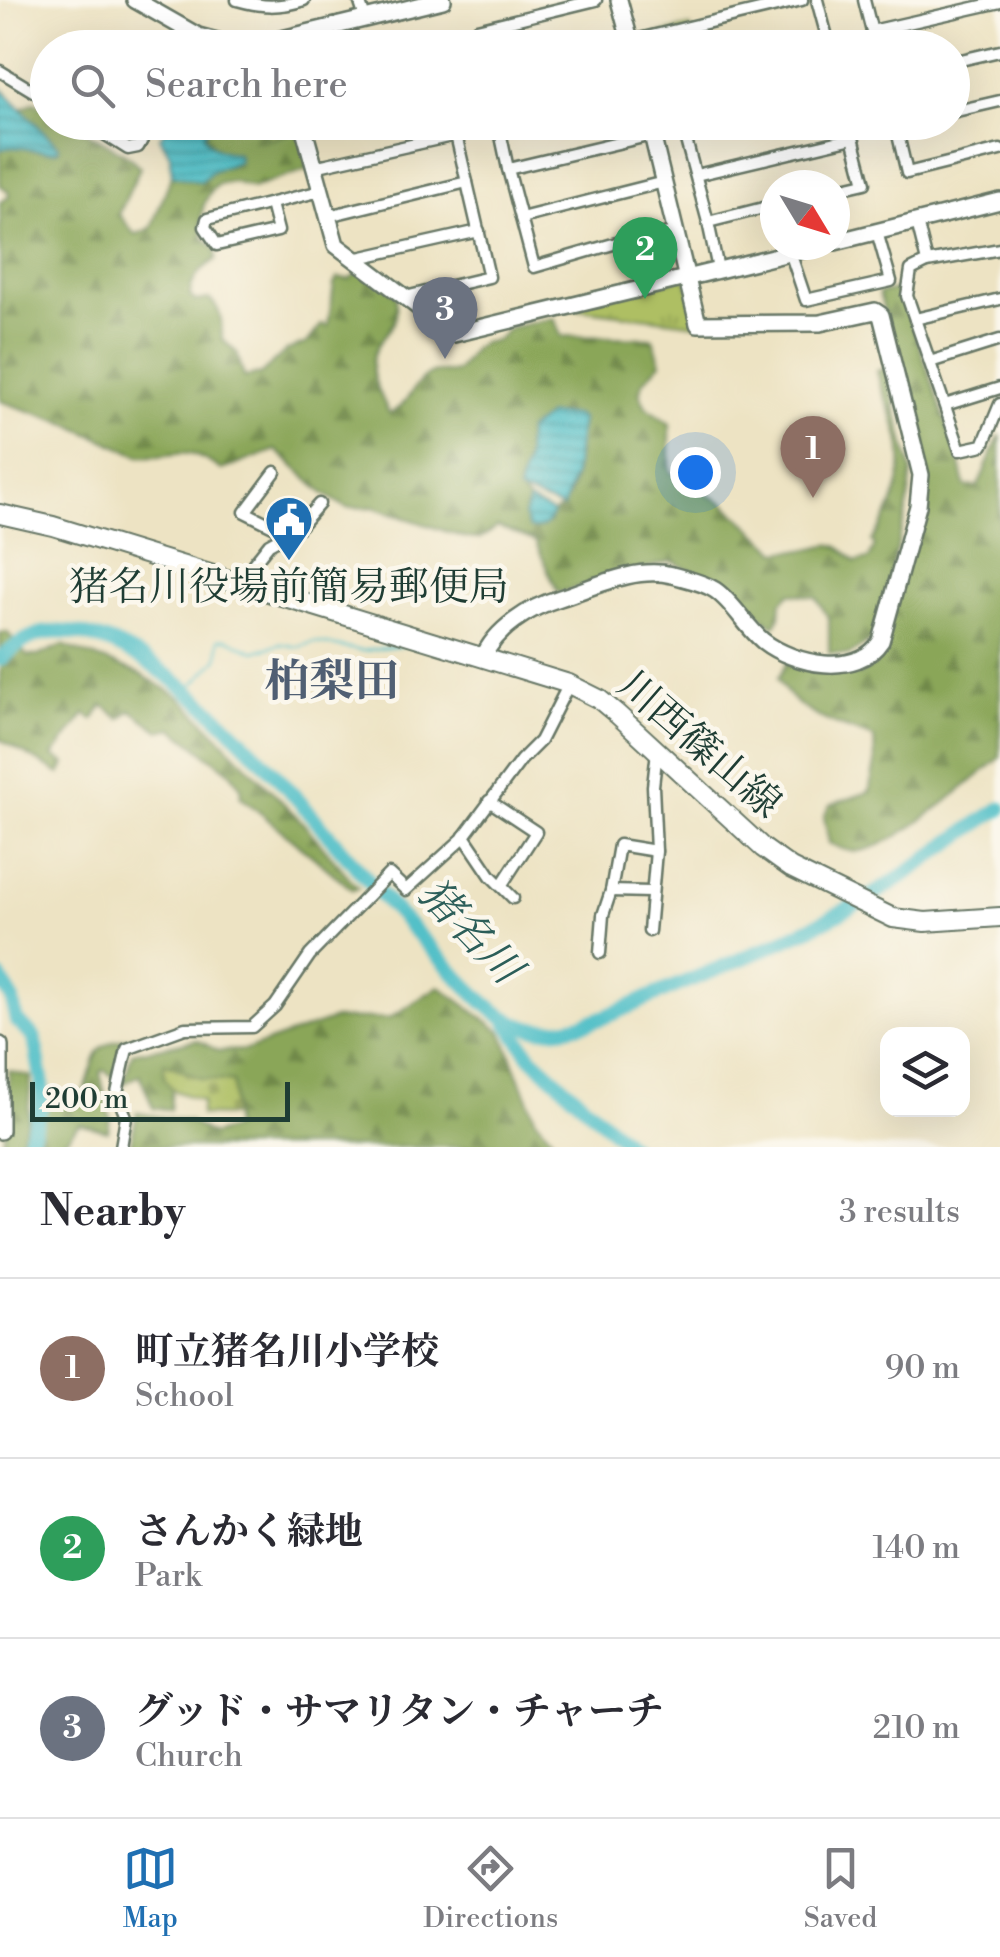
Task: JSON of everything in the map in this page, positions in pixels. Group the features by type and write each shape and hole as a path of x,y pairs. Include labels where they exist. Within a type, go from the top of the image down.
{"main road":[{"name":"川西篠山線","path":"0,514 54,526 569,684 598,699 763,848 792,868 879,912 910,922 1000,917"}],"street":[{"path":"135,0 185,30"},
{"path":"236,0 280,8 304,0"},
{"path":"359,0 364,18"},
{"path":"326,30 443,0"},
{"path":"477,30 596,0"},
{"path":"619,0 627,30"},
{"path":"677,30 802,0"},
{"path":"817,0 825,30"},
{"path":"864,0 872,30"},
{"path":"876,30 1000,2"},
{"path":"690,26 691,30"},
{"path":"970,58 1000,51"},
{"path":"0,70 30,89"},
{"path":"970,108 1000,101"},
{"path":"115,140 128,148 138,147 142,140"},
{"path":"307,140 336,244 454,334 760,260"},
{"path":"314,167 438,140"},
{"path":"405,297 489,278 457,140"},
{"path":"502,140 534,267 620,242 675,232"},
{"path":"508,169 614,140"},
{"path":"484,658 495,637 545,603 638,573 670,575 715,590 761,639 785,654 848,665 869,656 880,641 918,506 921,475 880,315 876,311 820,323 698,324 653,140"},
{"path":"686,140 718,270"},
{"path":"696,175 845,140"},
{"path":"850,186 865,183 854,140"},
{"path":"900,140 907,173 1000,150"},
{"path":"328,216 467,182"},
{"path":"521,218 664,182"},
{"path":"271,204 278,231 217,245 204,227 208,219 321,191"},
{"path":"850,238 1000,202"},
{"path":"708,222 760,209"},
{"path":"917,222 927,262"},
{"path":"354,259 478,231"},
{"path":"793,260 806,300 890,281 877,232"},
{"path":"1000,249 927,262 911,270 907,296 960,450 983,445 1000,404"},
{"path":"915,319 1000,299"},
{"path":"930,362 1000,340"},
{"path":"945,405 1000,388"},
{"path":"275,472 245,512 276,528 282,536"},
{"path":"238,584 269,544 298,528 320,504"},
{"path":"121,1147 126,1117 117,1093 127,1049 186,1028 252,1027 276,1006 310,956 389,874 406,890 464,836 540,741 569,684"},
{"path":"649,931 656,851 653,786 657,750"},
{"path":"489,801 536,832 501,886"},
{"path":"464,836 513,898"},
{"path":"600,953 603,915 612,891 620,845 656,851"},
{"path":"612,891 650,892"},
{"path":"0,1045 0,1132"}],"green space":[{"path":"30,104 30,121 19,110"},
{"path":"48,140 100,140 140,167 119,214 135,235 151,228 172,175 201,181 211,172 239,160 238,154 218,149 206,140 302,140 309,169 253,188 234,182 218,184 203,208 203,237 216,250 216,260 198,274 190,296 195,301 209,299 217,307 222,339 237,353 244,377 261,374 285,351 307,343 322,324 328,326 334,284 338,278 349,279 363,268 396,295 394,321 379,343 372,367 389,413 402,405 425,377 435,372 457,371 473,349 497,340 509,328 554,318 561,336 653,338 661,363 643,382 640,395 646,407 670,424 670,471 680,481 724,503 778,552 832,545 856,562 869,559 875,545 872,541 893,502 900,474 897,430 877,371 886,368 912,473 874,638 849,655 829,653 829,619 816,597 790,593 781,603 774,626 728,588 671,561 558,593 535,541 498,527 479,539 466,538 373,507 347,508 324,494 276,450 222,470 188,454 140,456 65,423 0,401 0,202 9,197 0,185 0,150 58,150","holes":["527,431 578,453 569,495 549,523 525,509 529,501 518,490 526,461"]},
{"path":"263,140 302,140 309,169"},
{"path":"686,277 698,324 563,307"},
{"path":"900,289 965,487 978,486 1000,435 1000,758 893,838 875,847 851,851 829,843 824,817 830,805 869,792 875,764 874,738 806,710 785,691 778,678 788,661 859,675 878,662 926,490 924,457 879,293"},
{"path":"7,632 27,656 38,656 63,645 140,674 181,698 302,822 358,888 353,890 240,796 242,789 230,772 172,728 160,731 131,710 120,719 103,705 93,720 85,714 53,756 66,764 60,774 0,739 0,633"},
{"path":"439,986 502,1032 535,1117 559,1147 130,1147 137,1113 188,1121 212,1135 233,1128 233,1082 164,1077 172,1087 170,1110 153,1108 140,1075 123,1084 132,1053 197,1040 219,1051 246,1050 334,1019 390,1018"},
{"path":"152,1035 124,1047 115,1078 104,1070 100,1073 110,1118 108,1131 79,1124 59,1147 32,1147 43,1107 85,1091 103,1047"},
{"path":"164,1063 202,1079 233,1082 233,1116 200,1115 202,1101 172,1090 164,1077"},
{"path":"9,1071 31,1077 28,1118 19,1147 2,1147"}],"water":[{"path":"0,87 30,118 30,140 52,140 59,147 43,151 13,147 0,150"},
{"path":"162,140 207,140 218,149 238,154 239,161 211,172 201,182 172,175 170,155"},
{"path":"548,415 575,415 581,419 574,475 563,508 518,491 526,461 527,431"},
{"path":"529,501 553,513 541,528 529,528 524,516"}],"waterway":[{"name":"猪名川","path":"0,659 21,643 45,633 88,636 133,654 178,683 265,763 471,991 510,1020 540,1029 571,1027 602,1018 763,950 880,891 1000,809"},
{"path":"188,690 218,659 219,639 228,639 254,652 281,644 298,647 315,642 362,651 410,645"},
{"name":"猪名川","path":"0,978 12,998 16,1020 34,1037 42,1081 41,1106 27,1147"},
{"path":"506,1020 530,1056 631,1147"}],"place":[{"name":"さんかく緑地","path":"645,299"},
{"name":"グッド・サマリタン・チャーチ","path":"445,359"},
{"name":"町立猪名川小学校","path":"813,498"},
{"name":"猪名川役場前簡易郵便局","path":"289,562"}],"district":[{"name":"柏梨田","path":"332,682"}]}
